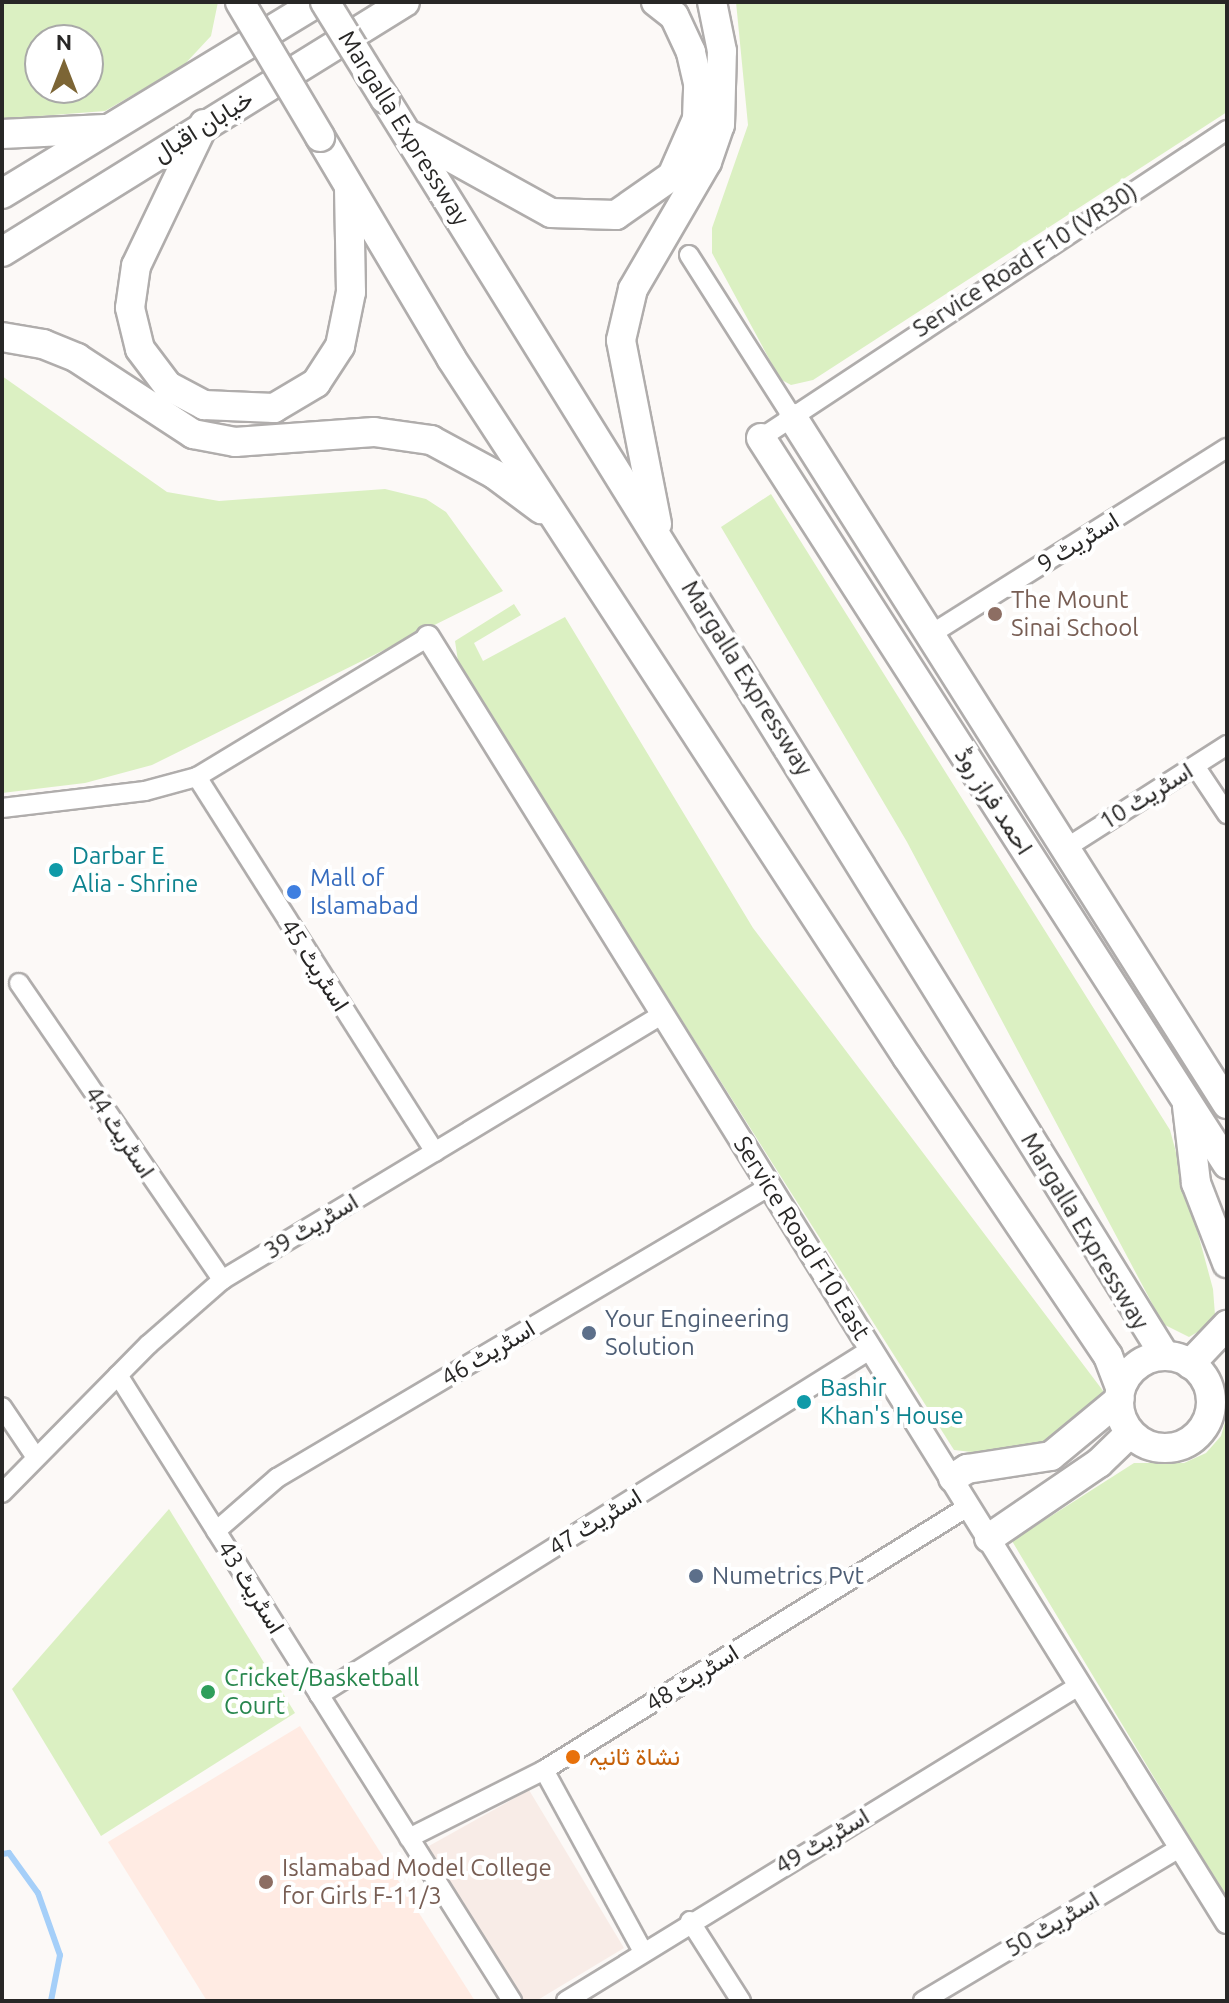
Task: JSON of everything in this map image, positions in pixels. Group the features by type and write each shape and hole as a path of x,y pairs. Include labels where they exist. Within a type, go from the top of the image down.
{"main road":[{"name":"Margalla Expressway","path":"240,2 451,358 1108,1356 1120,1393"},
{"name":"خیابان اقبال","path":"2,194 318,2"},
{"name":"Margalla Expressway","path":"325,2 1178,1360"},
{"name":"خیابان اقبال","path":"2,252 405,2"},
{"path":"408,134 551,213 616,215 672,176 697,119 698,83 691,52 674,16 656,2"},
{"path":"659,537 621,340 633,289 707,162 720,125 722,51 712,2"},
{"path":"204,124 136,266 130,308 140,349 168,386 204,405 274,408 316,383 340,346 351,292 349,185"},
{"path":"2,134 110,128"},
{"path":"2,337 43,344 77,358 193,434 235,442 374,432 431,440 494,474 558,521"},
{"name":"احمد فراز روڈ","path":"793,418 928,636 1227,1104"},
{"name":"احمد فراز روڈ","path":"761,438 1227,1164"},
{"path":"1186,1100 1196,1183 1227,1263"},
{"path":"953,1478 967,1469 1051,1456 1120,1393 1133,1367 1178,1360 1227,1325"},
{"path":"1120,1393 1119,1412 1130,1433 1151,1446 1175,1447 1197,1436 1210,1416 1218,1386 1178,1360"},
{"path":"989,1538 1099,1463 1130,1433"}],"street":[{"name":"Service Road F10 (VR30)","path":"761,438 793,418 824,392 1227,130"},
{"path":"689,255 793,418"},
{"name":"اسٹریٹ 9","path":"928,636 1227,448"},
{"path":"2,808 145,791 197,777 428,637"},
{"name":"Service Road F10 East","path":"428,637 1227,1922"},
{"name":"اسٹریٹ 10","path":"1066,848 1227,745"},
{"path":"1195,766 1227,814"},
{"name":"اسٹریٹ 45","path":"197,777 435,1152"},
{"name":"اسٹریٹ 44","path":"19,983 222,1280"},
{"name":"اسٹریٹ 39","path":"2,1493 35,1456 118,1375 222,1280 663,1014"},
{"name":"اسٹریٹ 46","path":"216,1531 277,1478 770,1186"},
{"name":"اسٹریٹ 47","path":"319,1695 871,1349"},
{"name":"اسٹریٹ 43","path":"118,1375 512,2001"},
{"path":"2,1407 35,1456"},
{"name":"اسٹریٹ 48","path":"409,1838 544,1770 969,1506"},
{"name":"اسٹریٹ 49","path":"566,2001 642,1950 1080,1685"},
{"path":"544,1770 642,1950"},
{"name":"اسٹریٹ 50","path":"923,2001 1181,1847"},
{"path":"690,1921 741,2001"}],"shaded area":[{"name":"Islamabad Model College for Girls F-11/3","path":"300,1726 475,2001 207,2001 108,1842"},
{"path":"529,1790 624,1948 536,2001 511,2001 420,1851"}],"green space":[{"path":"2,2 218,2 211,36 183,66 105,111 2,119"},
{"path":"736,2 1227,2 1227,112 813,380 791,385 780,379 712,253 712,228 748,125"},
{"path":"2,376 167,492 219,501 385,489 426,499 446,512 503,591 152,765 85,783 2,793"},
{"path":"771,494 1170,1130 1213,1289 1215,1315 1208,1326 1189,1337 1163,1324 907,842 721,527"},
{"path":"514,604 521,615 474,643 483,661 565,617 753,928 1107,1396 1051,1445 1007,1456 954,1450 459,668 455,641"},
{"path":"1227,1415 1227,1899 1012,1541 1134,1463 1184,1463 1206,1453 1221,1436"},
{"path":"169,1509 295,1713 101,1836 12,1689"}],"waterway":[{"path":"2,1854 9,1853 38,1893 60,1955 51,2001"}],"place":[{"name":"The Mount Sinai School","path":"995,614"},
{"name":"Darbar E Alia - Shrine","path":"56,870"},
{"name":"Mall of Islamabad","path":"294,892"},
{"name":"Your Engineering Solution","path":"589,1333"},
{"name":"Bashir Khan's House","path":"804,1402"},
{"name":"Numetrics Pvt","path":"696,1576"},
{"name":"Cricket/Basketball Court","path":"208,1692"},
{"name":"نشاۃ ثانیہ","path":"573,1757"},
{"name":"Islamabad Model College for Girls F-11/3","path":"266,1882"}]}
